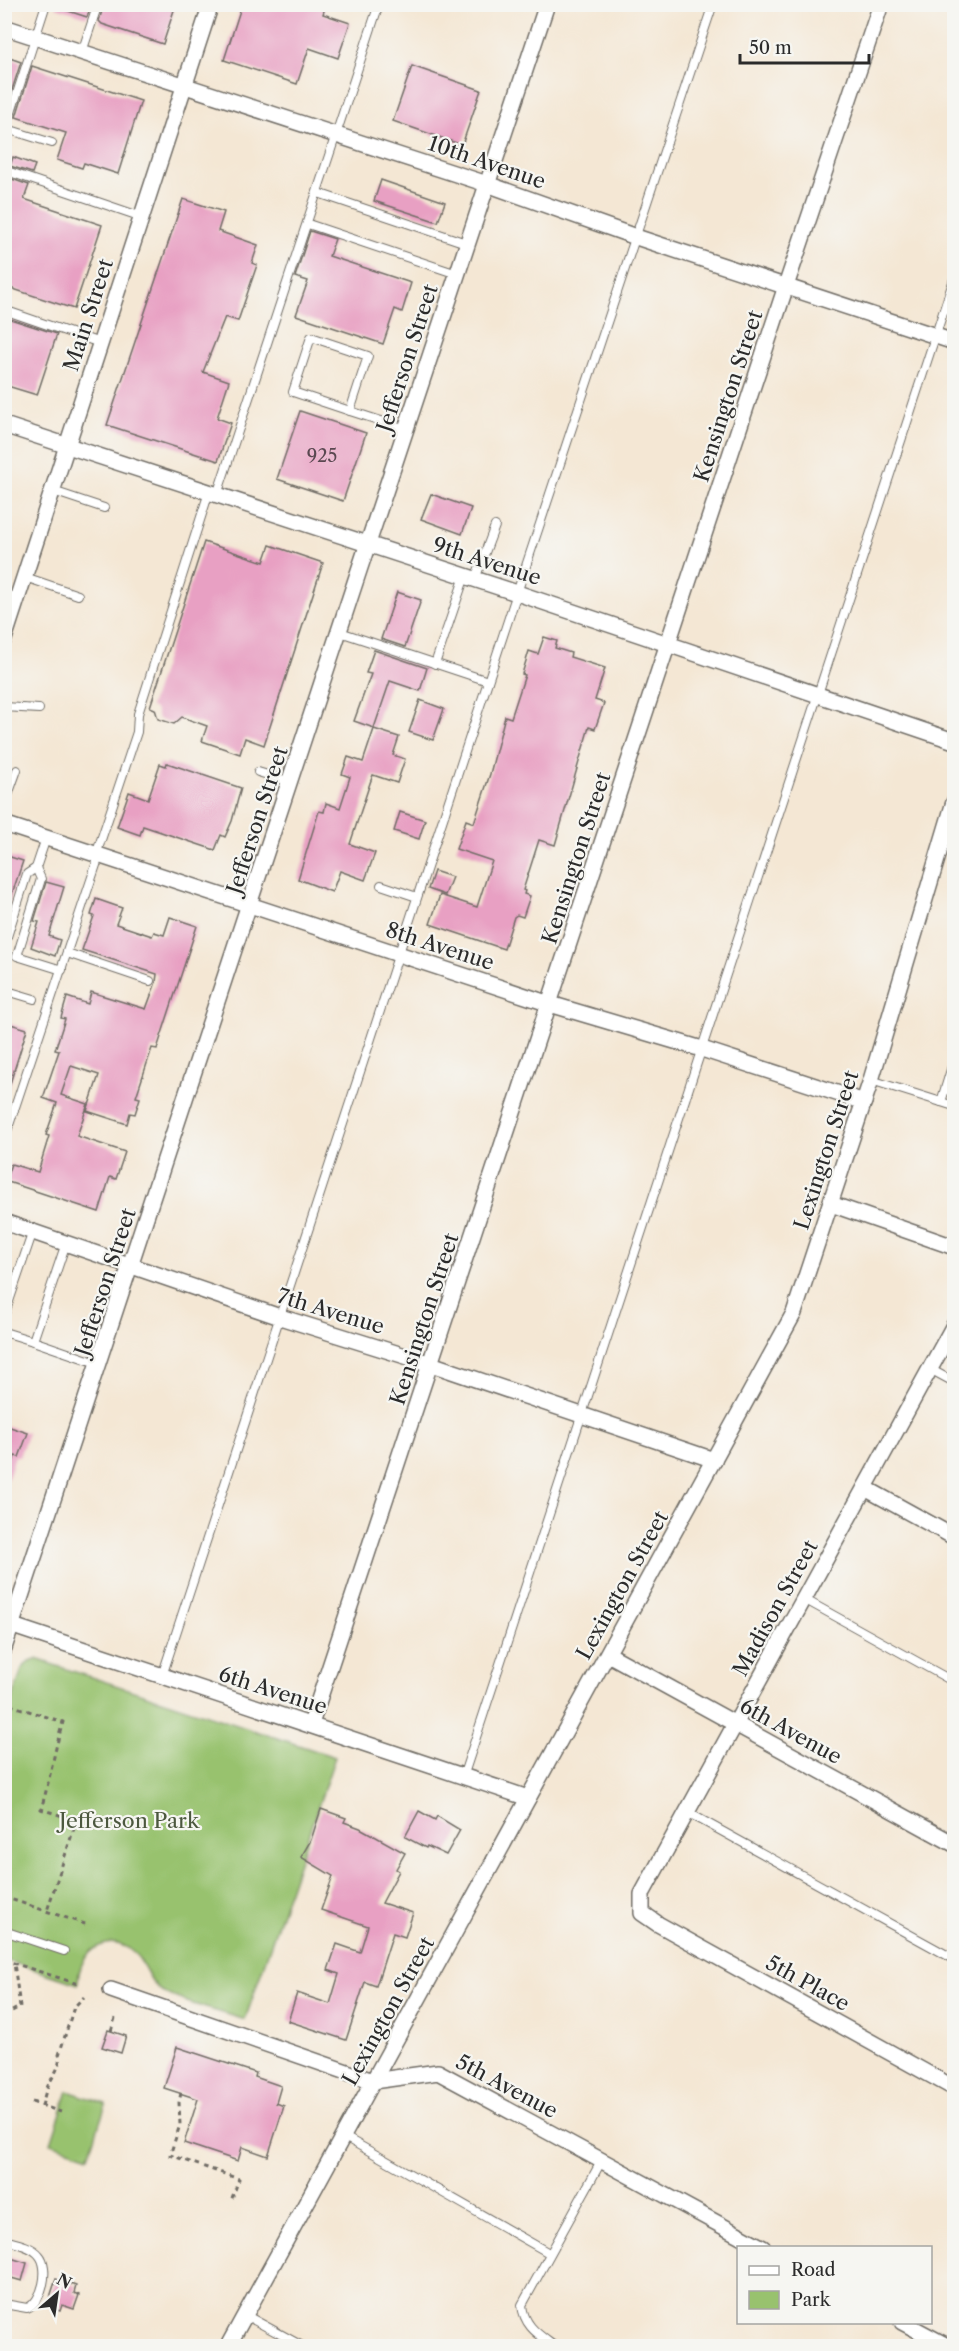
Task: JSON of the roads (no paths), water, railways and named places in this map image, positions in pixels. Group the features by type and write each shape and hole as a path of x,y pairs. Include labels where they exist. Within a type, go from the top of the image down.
{"street":[{"name":"Main Street","path":"4,639 211,4"},
{"name":"Jefferson Street","path":"4,1648 8,1625 100,1364 466,243 547,4"},
{"name":"Kensington Street","path":"311,1724 881,4"},
{"name":"10th Avenue","path":"4,27 487,184 636,237 954,342"},
{"name":"9th Avenue","path":"4,425 669,643 954,741"},
{"name":"Lexington Street","path":"228,2346 794,1313 871,1080 954,802"},
{"name":"8th Avenue","path":"4,824 550,1004 702,1049 864,1102"},
{"path":"831,1204 954,1247"},
{"name":"7th Avenue","path":"4,1222 280,1317 431,1364 714,1460"},
{"name":"Madison Street","path":"642,1913 642,1894 954,1325"},
{"path":"865,1488 954,1537"},
{"name":"6th Avenue","path":"8,1625 528,1798"},
{"name":"6th Avenue","path":"608,1654 954,1844"},
{"name":"5th Place","path":"642,1913 954,2088"},
{"name":"5th Avenue","path":"111,1990 373,2081 438,2072 761,2246"},
{"path":"906,2324 947,2346"}],"lane":[{"path":"46,4 5,130 52,143"},
{"path":"82,52 98,4"},
{"path":"4,1140 98,856 137,732 138,714 308,225 379,4"},
{"path":"162,1676 517,593 713,4"},
{"path":"4,170 142,217"},
{"path":"318,193 466,243"},
{"path":"308,225 457,274"},
{"path":"462,1777 954,279"},
{"path":"4,310 100,343"},
{"path":"350,411 368,356 311,337 293,392 350,411 406,429"},
{"path":"53,491 104,508"},
{"path":"435,664 470,577 495,526"},
{"path":"25,577 78,595"},
{"path":"340,632 488,681"},
{"path":"4,707 39,709"},
{"path":"4,806 17,770"},
{"path":"258,772 291,782"},
{"path":"4,946 27,874 36,868 46,838"},
{"path":"36,868 41,879 18,956 62,970"},
{"path":"381,885 417,897"},
{"path":"67,953 150,981"},
{"path":"4,990 34,999"},
{"path":"941,1102 954,1059"},
{"path":"871,1080 954,1106"},
{"path":"4,1316 33,1231"},
{"path":"33,1341 66,1243"},
{"path":"4,1332 100,1364"},
{"path":"930,1369 954,1382"},
{"path":"804,1599 954,1682"},
{"path":"687,1812 954,1959"},
{"path":"4,1931 64,1951"},
{"path":"343,2136 549,2253"},
{"path":"554,2346 528,2326 523,2316 522,2305 602,2160"},
{"path":"4,2240 35,2251 44,2263 43,2288 36,2302 27,2308 4,2304"},
{"path":"245,2315 302,2346"}],"park label":[{"name":"Jefferson Park","path":"129,1820"}]}
